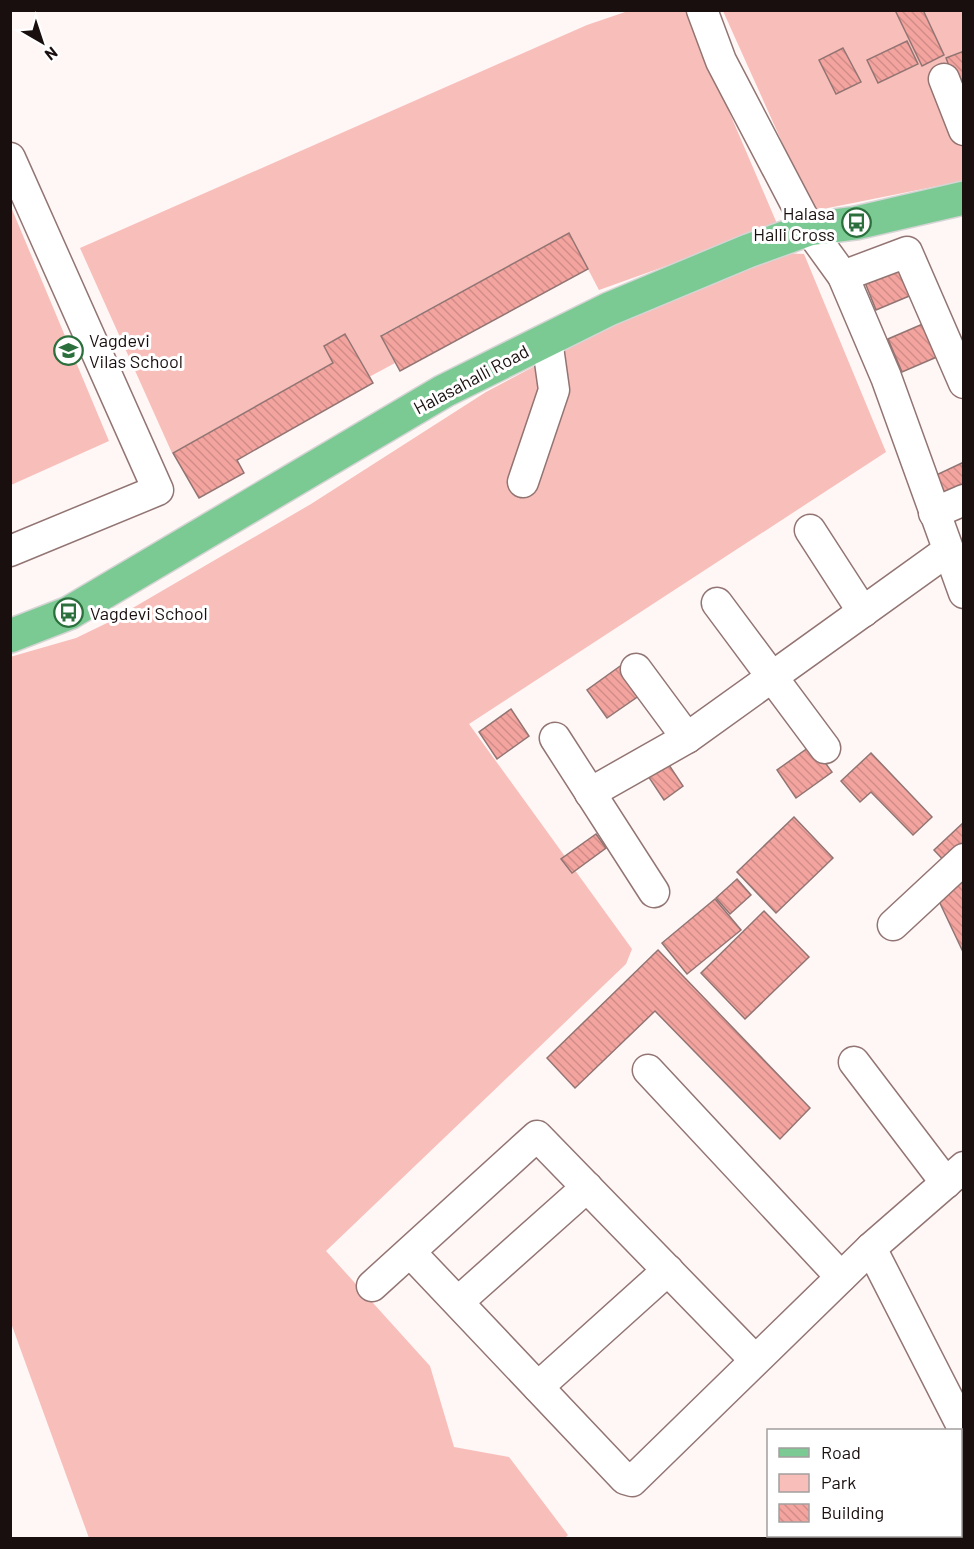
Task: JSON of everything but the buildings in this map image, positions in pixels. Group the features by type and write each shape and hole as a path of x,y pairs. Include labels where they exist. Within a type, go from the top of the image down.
{"main road":[{"name":"Halasahalli Road","path":"10,636 69,613 444,391 620,304 748,250 809,230 856,223 963,198"}],"street":[{"path":"702,10 721,61 809,230 843,276 885,377 946,552 963,593"},
{"path":"944,79 963,130"},
{"path":"10,158 158,490 10,551"},
{"path":"843,276 907,252 963,383"},
{"path":"523,482 554,390 547,340"},
{"path":"934,513 963,500"},
{"path":"810,530 863,612"},
{"path":"590,793 687,738 946,552"},
{"path":"717,603 825,748"},
{"path":"636,669 687,738"},
{"path":"555,738 654,892"},
{"path":"892,925 963,859"},
{"path":"410,1251 625,1479 632,1481 871,1248 955,1175 854,1062"},
{"path":"648,1070 841,1277"},
{"path":"372,1286 537,1136 755,1360"},
{"path":"458,1302 587,1187"},
{"path":"871,1248 963,1430"},
{"path":"538,1387 668,1270"}],"green space":[{"path":"631,10 686,11 778,226 599,290 569,233 381,335 395,363 369,377 345,334 324,346 333,363 172,453 80,248 587,25"},
{"path":"723,11 963,11 963,181 813,211"},
{"path":"11,207 109,441 10,485"},
{"path":"781,253 804,254 886,452 469,724 632,949 626,964 326,1251 430,1366 454,1447 509,1457 568,1535 565,1538 89,1538 11,1323 10,657 76,638 107,623 311,504 486,392 656,302"}],"place":[{"name":"Halasa Halli Cross","path":"856,223"},
{"name":"Vagdevi Vilas School","path":"68,350"},
{"name":"Vagdevi School","path":"69,613"}]}
